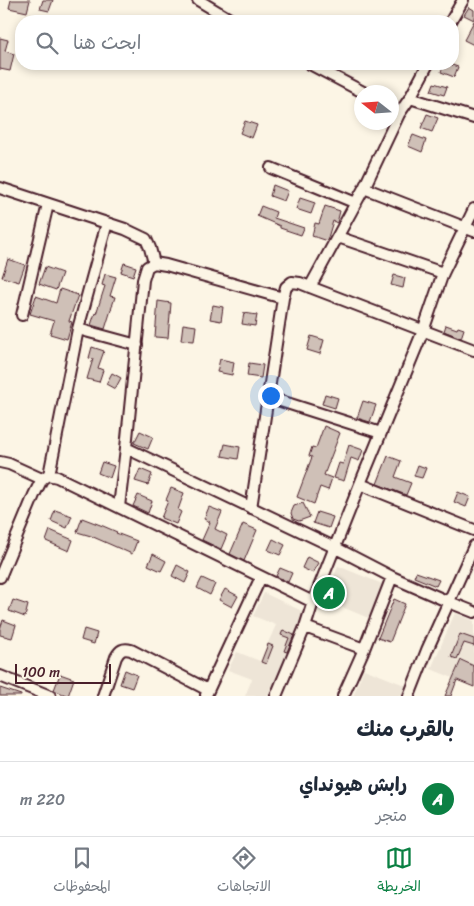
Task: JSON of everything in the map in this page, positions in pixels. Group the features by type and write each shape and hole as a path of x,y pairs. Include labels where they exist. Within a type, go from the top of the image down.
{"street":[{"path":"198,0 223,15"},
{"path":"454,15 463,0"},
{"path":"321,70 354,87"},
{"path":"399,108 410,98 425,70"},
{"path":"410,98 474,118"},
{"path":"310,287 364,188 388,130"},
{"path":"271,168 356,203"},
{"path":"0,188 125,229 146,239 154,263"},
{"path":"364,188 469,229"},
{"path":"22,315 48,204"},
{"path":"276,696 305,628 334,547 423,331 443,274 469,229 474,209"},
{"path":"0,577 3,563 34,495 46,477 78,329 107,223"},
{"path":"338,236 443,274"},
{"path":"119,507 143,280 147,267 154,263 166,265 283,298"},
{"path":"251,508 283,298 286,287 292,282 300,282 474,350"},
{"path":"78,329 137,345"},
{"path":"268,397 381,433"},
{"path":"126,448 334,547 392,577 474,612"},
{"path":"0,462 46,477 57,477 313,602"},
{"path":"360,484 474,530"},
{"path":"409,696 427,650 474,546"},
{"path":"103,696 116,657 119,651 124,649 130,650 207,693 261,577"},
{"path":"343,696 364,649 392,577"},
{"path":"305,628 364,649"},
{"path":"0,676 50,696"}],"shaded area":[{"path":"338,566 385,585 371,619 325,600"},
{"path":"264,593 306,613 272,696 245,696 252,679 228,670 237,652 260,661 276,625 253,616"},
{"path":"455,613 474,621 474,666 461,660 453,678 431,669"},
{"path":"364,669 407,686 403,696 353,696"}],"building":[{"path":"11,0 30,0 27,12 9,8"},
{"path":"43,0 53,0 49,11 40,9"},
{"path":"469,7 474,10 474,20 464,15"},
{"path":"474,21 474,45 464,40"},
{"path":"0,38 8,40 5,51 14,54 10,71 0,69"},
{"path":"442,70 457,70 454,77 441,72"},
{"path":"434,83 447,87 444,95 431,91"},
{"path":"427,114 438,118 432,132 421,128"},
{"path":"245,121 257,125 252,138 240,133"},
{"path":"413,135 426,140 422,152 408,146"},
{"path":"273,185 288,191 284,201 270,196"},
{"path":"300,198 315,203 311,214 296,209"},
{"path":"261,206 276,212 274,218 304,228 301,235 280,228 280,226 257,216"},
{"path":"325,206 340,211 337,223 333,221 327,241 312,236 315,223 319,224"},
{"path":"8,259 25,265 19,282 2,277"},
{"path":"124,263 136,267 133,276 121,272"},
{"path":"45,267 62,273 56,290 39,284"},
{"path":"105,274 116,277 110,296 115,297 105,329 91,325 105,286 102,285"},
{"path":"394,275 405,278 403,288 391,285"},
{"path":"60,289 78,295 69,321 72,322 67,339 50,334 54,321 30,314 36,296 56,303"},
{"path":"158,301 171,303 168,338 155,337"},
{"path":"213,305 223,307 221,321 210,319"},
{"path":"244,313 257,315 255,326 242,324"},
{"path":"183,324 196,326 194,341 181,340"},
{"path":"446,325 457,329 458,327 464,329 461,338 444,331"},
{"path":"311,336 324,340 320,354 307,350"},
{"path":"92,347 104,351 98,368 103,370 99,382 87,379 93,359 89,358"},
{"path":"220,359 234,362 232,375 217,372"},
{"path":"249,363 263,365 261,378 247,376"},
{"path":"112,373 121,378 115,389 106,384"},
{"path":"325,394 338,398 335,408 322,404"},
{"path":"363,401 376,405 370,422 357,418"},
{"path":"324,426 340,433 324,475 332,478 328,490 320,487 314,504 297,497 312,457 309,456 312,447 316,448"},
{"path":"140,431 153,437 148,449 134,443"},
{"path":"225,444 240,447 238,459 222,456"},
{"path":"349,445 363,450 359,461 351,458 344,481 334,478 339,463 343,464"},
{"path":"388,456 401,461 395,477 411,483 406,495 377,484"},
{"path":"102,462 114,466 110,478 98,473"},
{"path":"418,465 426,468 422,478 414,476"},
{"path":"140,469 152,474 148,485 135,481"},
{"path":"171,488 184,493 178,510 181,512 176,524 161,518"},
{"path":"458,492 470,497 466,507 454,502"},
{"path":"138,495 152,501 148,513 133,506"},
{"path":"303,503 310,517 299,521 293,519 291,513 294,506"},
{"path":"209,507 222,512 215,529 227,535 221,549 202,540 210,522 204,519"},
{"path":"55,510 72,516 67,528 51,521"},
{"path":"317,512 333,517 329,528 313,523"},
{"path":"82,518 137,541 132,554 77,532"},
{"path":"243,524 257,530 244,561 230,554"},
{"path":"50,530 73,540 69,551 46,541"},
{"path":"273,539 285,545 280,555 268,550"},
{"path":"153,554 166,561 161,571 148,565"},
{"path":"307,557 319,563 313,573 302,568"},
{"path":"177,565 190,572 185,583 172,576"},
{"path":"280,568 292,573 288,582 276,576"},
{"path":"416,572 439,580 436,586 414,577"},
{"path":"202,578 215,584 210,595 197,588"},
{"path":"225,589 238,596 232,607 219,600"},
{"path":"394,599 405,604 390,642 378,638"},
{"path":"13,600 28,605 25,617 9,611"},
{"path":"3,620 16,625 12,638 0,635"},
{"path":"84,629 97,633 94,644 81,640"},
{"path":"283,630 294,635 287,652 284,651 289,638 281,635"},
{"path":"460,634 474,639 474,646 464,643 457,659 451,657"},
{"path":"268,644 273,646 266,664 261,662"},
{"path":"461,660 474,666 474,687 457,680 451,696 445,696"},
{"path":"125,670 137,675 132,688 120,684"},
{"path":"60,674 74,679 68,696 54,690"},
{"path":"0,688 21,695 21,696 0,696"}],"place":[{"name":"رابش هيونداي","path":"329,593"}]}
